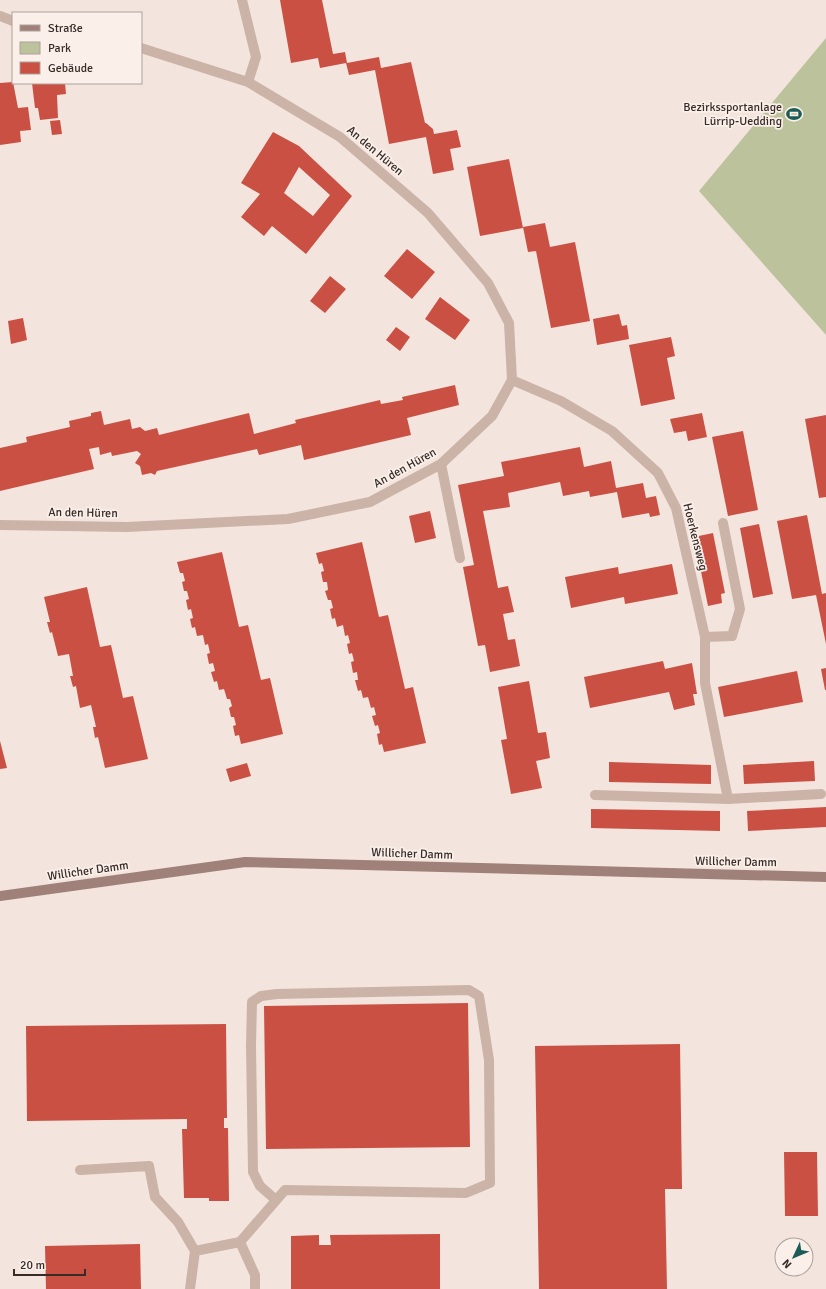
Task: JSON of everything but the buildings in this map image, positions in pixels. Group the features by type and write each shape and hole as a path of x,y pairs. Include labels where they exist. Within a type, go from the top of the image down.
{"main road":[{"name":"Willicher Damm","path":"0,896 245,862 826,877"}],"street":[{"path":"242,0 256,57 248,82"},
{"path":"0,16 12,21"},
{"name":"An den Hüren","path":"0,524 127,527 288,519 370,502 442,464 492,416 512,380 509,323 488,284 428,213 340,137 248,82 142,48"},
{"name":"Hoerkensweg","path":"512,380 561,401 612,431 658,473 676,508 705,637 705,683 728,799"},
{"path":"442,464 460,558"},
{"path":"705,637 732,636 740,609 723,523"},
{"path":"595,795 728,799 821,794"},
{"path":"195,1251 240,1242 285,1190 466,1193 490,1183 489,1060 479,996 469,990 277,994 261,996 252,1002 251,1046 254,1172 260,1186 276,1200"},
{"path":"80,1170 149,1166 155,1197 178,1222 195,1251 190,1289"},
{"path":"240,1242 255,1275 255,1289"}],"green space":[{"name":"Bezirkssportanlage Lürrip-Uedding","path":"826,38 826,335 699,191"}],"place":[{"name":"Bezirkssportanlage Lürrip-Uedding","path":"794,114"}]}
